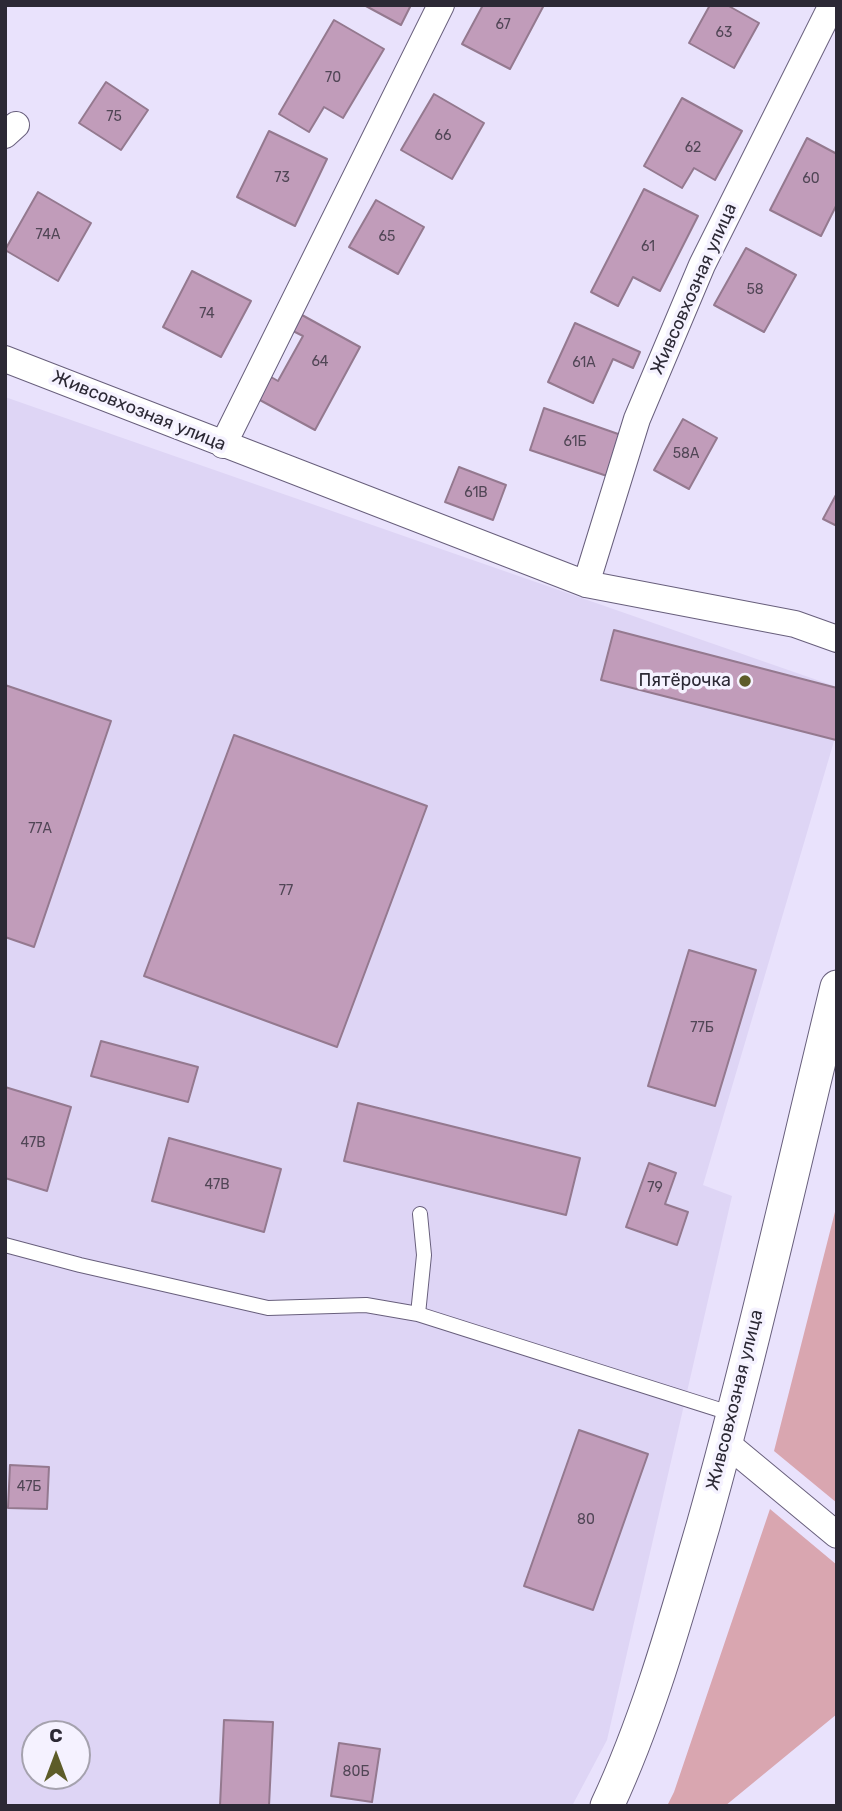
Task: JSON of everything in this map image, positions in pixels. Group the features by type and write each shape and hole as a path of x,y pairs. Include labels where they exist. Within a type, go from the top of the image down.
{"street":[{"path":"223,445 441,5"},
{"name":"Живсовхозная улица","path":"586,584 636,418 702,265 832,5"},
{"name":"Живсовхозная улица","path":"5,359 586,584 795,624 837,639"},
{"name":"Живсовхозная улица","path":"607,1806 621,1777 665,1656 730,1429 837,987"},
{"path":"730,1429 837,1535"}],"lane":[{"path":"418,1314 424,1255 420,1214"},
{"path":"5,1245 268,1308 366,1306 418,1314 730,1429"}],"shaded area":[{"path":"5,397 837,687 837,731 703,1185 732,1196 607,1740 572,1806 5,1806"},
{"path":"837,1204 837,1503 774,1451"},
{"path":"770,1509 837,1565 837,1714 725,1806 667,1806 674,1792"}],"building":[{"path":"364,5 411,5 401,25"},
{"path":"483,5 544,5 510,69 462,44"},
{"path":"710,5 727,5 759,23 734,68 689,43"},
{"path":"334,20 384,49 343,118 324,107 309,132 279,114"},
{"path":"106,82 148,110 121,150 79,123"},
{"path":"434,94 484,123 452,179 401,150"},
{"path":"682,98 742,131 715,180 694,168 682,188 644,166"},
{"path":"269,131 327,159 295,226 237,197"},
{"path":"807,138 837,154 837,204 821,236 770,210"},
{"path":"644,189 698,216 660,291 633,277 618,306 591,292"},
{"path":"38,192 91,223 58,281 5,250"},
{"path":"376,200 424,227 398,274 349,247"},
{"path":"746,248 796,275 764,332 714,305"},
{"path":"192,271 251,301 221,357 163,327"},
{"path":"302,315 360,347 315,430 258,399 271,377 278,381 303,336 293,331"},
{"path":"575,323 640,352 633,368 613,359 593,403 548,382"},
{"path":"544,408 621,435 607,476 530,450"},
{"path":"683,419 717,438 689,489 654,470"},
{"path":"459,467 506,485 493,520 445,502"},
{"path":"837,493 837,526 823,519"},
{"path":"614,630 837,688 836,740 601,680"},
{"path":"5,685 111,721 34,947 5,937"},
{"path":"234,735 427,806 337,1047 144,976"},
{"path":"689,950 756,970 715,1106 648,1086"},
{"path":"101,1041 198,1067 188,1102 91,1076"},
{"path":"5,1087 71,1107 47,1191 5,1178"},
{"path":"358,1103 580,1158 566,1215 344,1161"},
{"path":"169,1138 281,1169 264,1232 152,1201"},
{"path":"649,1163 676,1173 665,1204 688,1212 677,1245 626,1227"},
{"path":"579,1430 648,1454 593,1610 524,1586"},
{"path":"10,1465 49,1467 47,1509 8,1508"},
{"path":"224,1720 273,1722 269,1806 220,1806"},
{"path":"339,1743 380,1749 372,1802 331,1796"}],"place":[{"name":"Пятёрочка","path":"745,681"}]}
